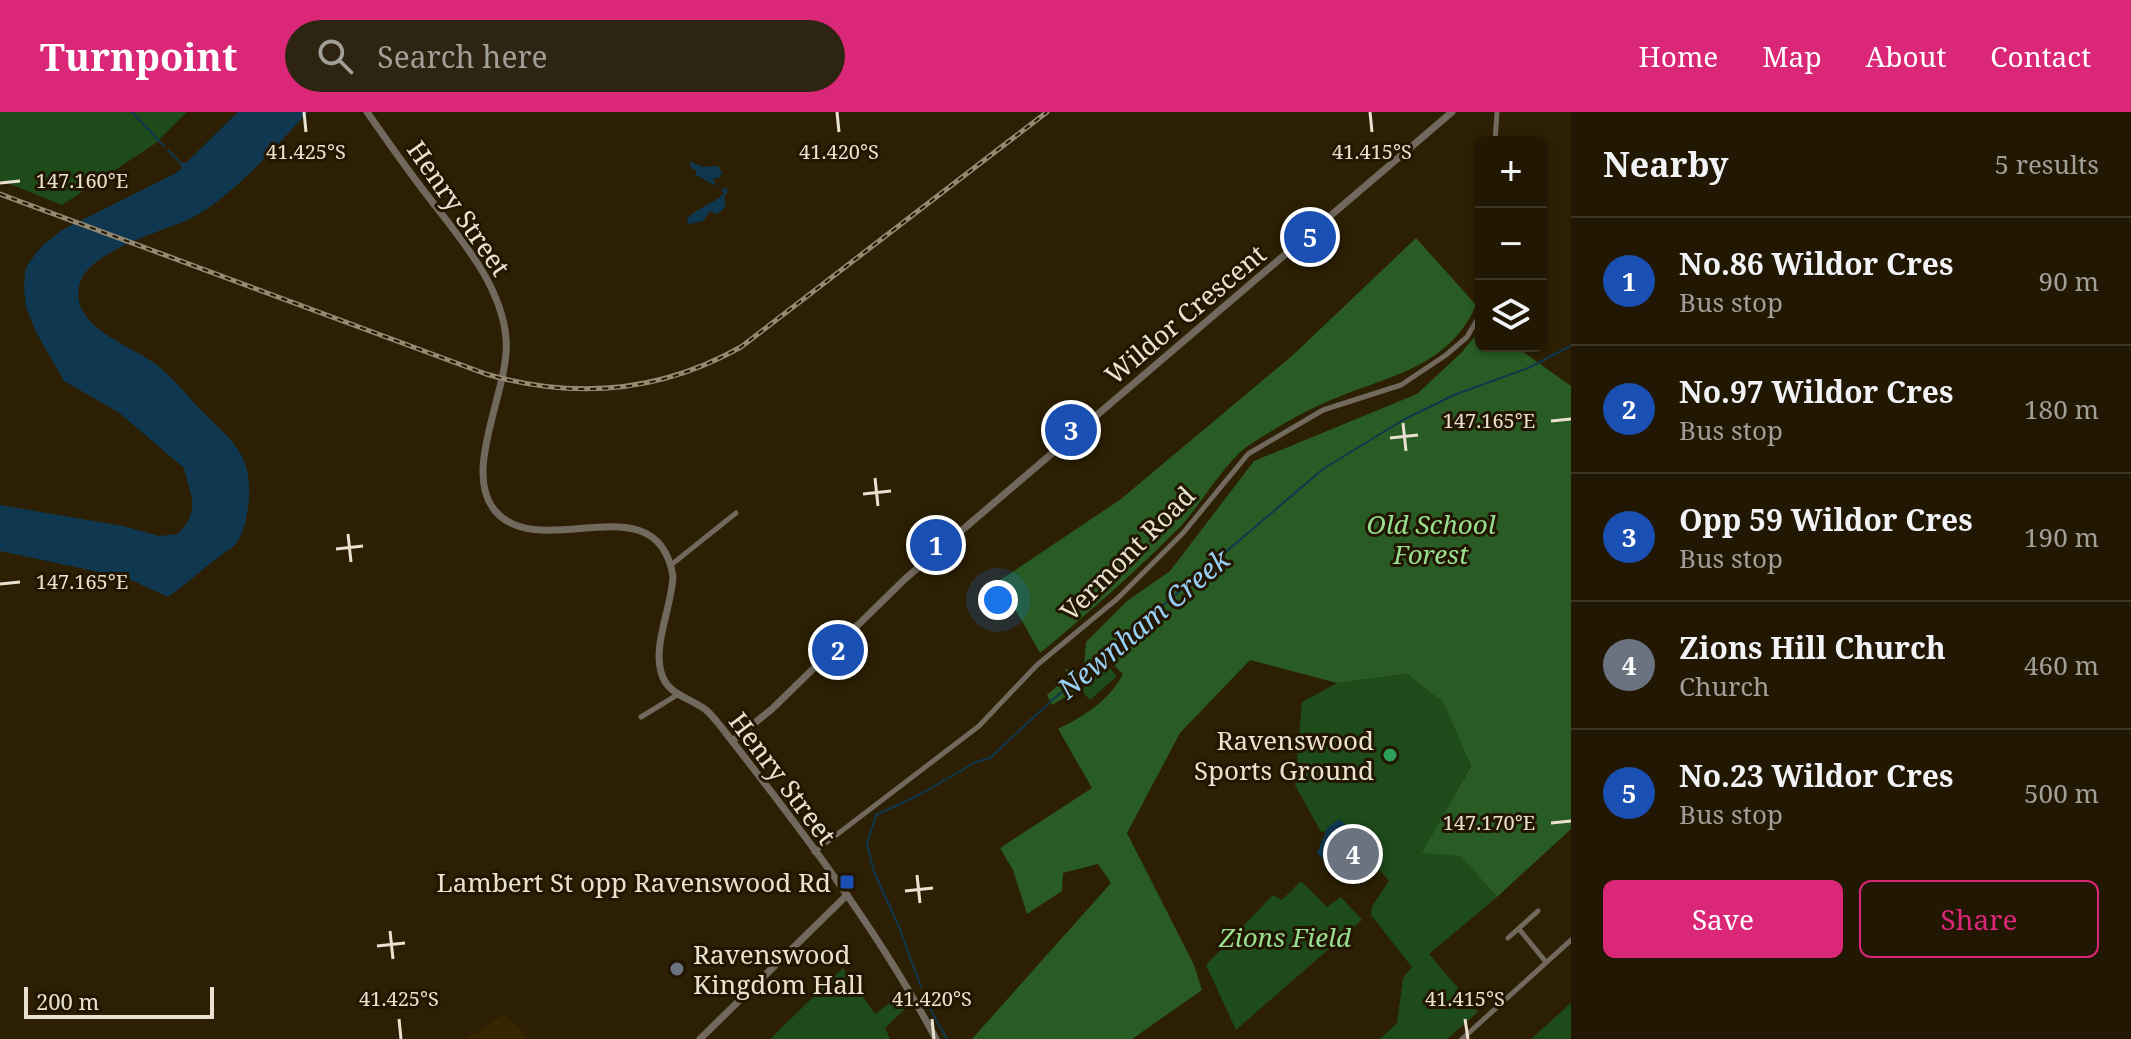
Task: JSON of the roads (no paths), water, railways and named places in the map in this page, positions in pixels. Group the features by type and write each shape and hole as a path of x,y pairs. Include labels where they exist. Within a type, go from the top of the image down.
{"street":[{"name":"Henry Street","path":"367,112 476,263 499,306 506,334 506,360 484,455 482,478 486,497 492,506 507,521 525,529 632,528 655,541 671,565"},
{"name":"Wildor Crescent","path":"732,741 772,709 906,578 1452,112"},
{"path":"1495,136 1497,112"},
{"name":"Vermont Road","path":"814,852 979,726 1037,665 1118,598 1183,533 1248,454 1323,410 1401,385 1446,355 1467,337 1475,323"},
{"path":"641,717 677,695 667,686 659,664 673,589 671,565 736,513"},
{"name":"Henry Street","path":"677,695 706,711 732,741 847,895 903,979 936,1039"},
{"path":"700,1039 847,895"},
{"path":"1508,938 1538,911"},
{"path":"1519,929 1546,962"},
{"path":"1462,1039 1571,940"}],"water":[{"path":"238,112 308,112 251,172 219,200 187,220 126,244 97,261 80,283 79,298 83,312 92,323 163,370 236,447 247,469 249,483 246,517 238,540 168,597 127,578 0,551 0,505 123,526 159,536 178,534 188,522 192,498 184,468 118,412 64,381 36,332 26,307 25,271 41,247 62,230 176,173 182,168 178,162 186,163"},
{"path":"689,161 703,167 718,166 722,173 719,178 713,178 716,186 696,175"},
{"path":"725,186 728,192 724,196 724,209 717,214 710,211 703,221 688,224 687,219 720,197 724,193 720,189"},
{"path":"1339,819 1347,826 1329,844 1332,850 1323,859 1317,853 1327,828"}],"waterway":[{"path":"132,112 164,146"},
{"path":"168,150 179,161"},
{"name":"Newnham Creek","path":"921,987 874,872 867,844 876,815 919,795 976,762 990,758 1050,702 1323,469 1403,420 1454,395 1528,368 1571,346"},
{"name":"Newnham Creek","path":"926,1002 947,1039"}],"railway":[{"path":"0,194 486,374 552,387 616,388 679,374 741,347 1047,112"}],"place":[{"name":"No.23 Wildor Cres","path":"1310,237"},
{"name":"Opp 59 Wildor Cres","path":"1071,430"},
{"name":"No.86 Wildor Cres","path":"936,545"},
{"name":"No.97 Wildor Cres","path":"838,650"},
{"name":"Ravenswood Sports Ground","path":"1390,755"},
{"name":"Zions Hill Church","path":"1353,854"},
{"name":"Lambert St opp Ravenswood Rd","path":"847,882"},
{"name":"Ravenswood Kingdom Hall","path":"677,969"}],"park label":[{"name":"Old School Forest","path":"1431,539"},
{"name":"Zions Field","path":"1285,937"}]}
